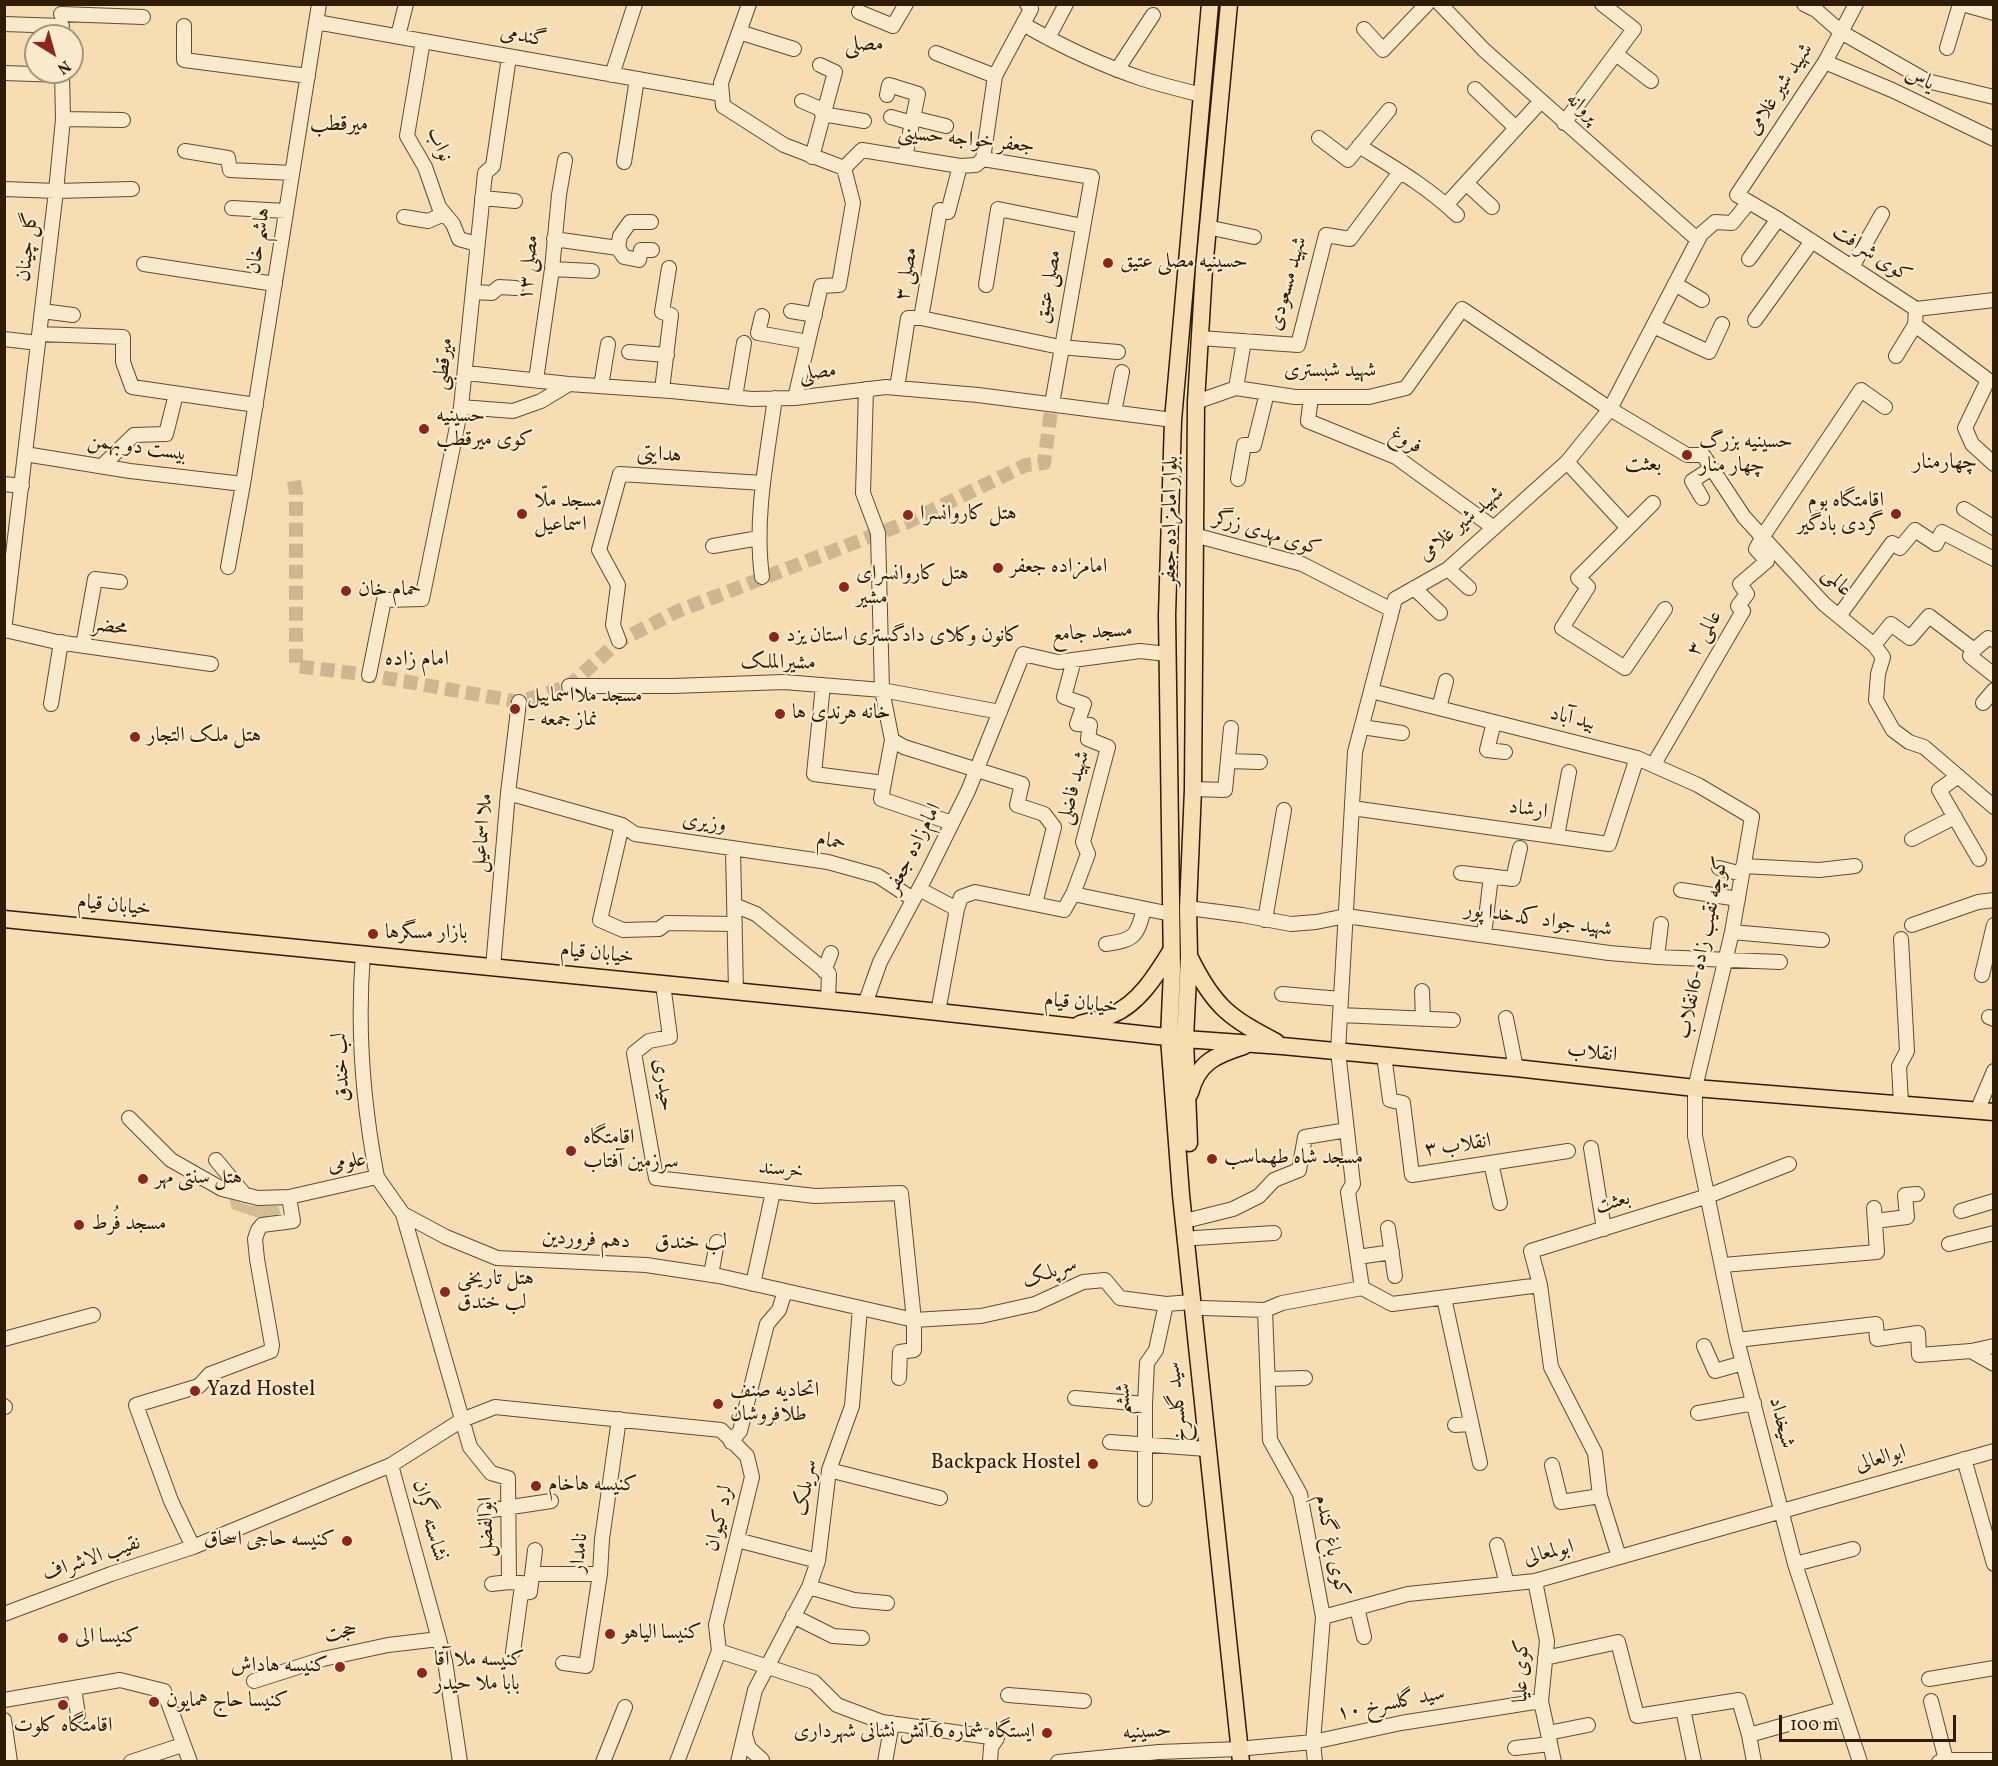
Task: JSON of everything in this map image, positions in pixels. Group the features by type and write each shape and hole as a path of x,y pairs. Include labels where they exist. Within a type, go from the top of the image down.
{"main road":[{"name":"بلوار امامزاده جعفر","path":"1183,965 1171,951 1167,654 1173,420 1210,4"},
{"name":"بلوار امامزاده جعفر","path":"1177,1038 1188,908 1193,789 1196,402 1203,277 1229,4"},
{"path":"1186,273 1203,277"},
{"name":"خیابان قیام","path":"4,919 828,1000 1177,1038"},
{"path":"1071,1026 1113,1015 1135,999 1157,973 1171,951"},
{"path":"1183,965 1201,981 1218,1004 1243,1025 1282,1046"},
{"name":"انقلاب","path":"1177,1038 1384,1055 1695,1088 1985,1111"},
{"name":"سید گلسرخ","path":"1177,1038 1187,1105 1207,1449 1227,1599"},
{"name":"سید گلسرخ","path":"1177,1038 1181,1195 1197,1305 1245,1755"},
{"path":"1187,1105 1194,1079 1209,1060 1226,1051 1251,1044"}],"street":[{"name":"هاشم خان","path":"228,567 319,4"},
{"path":"398,36 406,4"},
{"path":"612,75 635,4"},
{"path":"723,100 721,83 749,4"},
{"path":"859,12 893,26 906,4"},
{"path":"983,159 995,76 1031,9 1027,4"},
{"path":"1048,38 1066,4"},
{"path":"1364,29 1383,50 1427,4"},
{"name":"پروانه","path":"1440,4 1484,50 1698,240"},
{"path":"1564,123 1634,29 1602,4"},
{"path":"1804,4 1816,10 1841,32 1927,81 1994,97"},
{"name":"شهید شیر غلامی","path":"1362,1288 1348,1192 1353,1184 1338,1051 1355,752 1395,599 1448,569 1567,462 1610,409 1701,234 1715,222 1732,223 1743,198 1826,62 1856,4"},
{"path":"1947,48 1961,4 1994,12"},
{"path":"1117,70 1153,15"},
{"path":"4,24 142,17"},
{"name":"گندمی","path":"316,22 637,79 723,100 784,145 844,168"},
{"path":"1023,24 1117,70 1202,95"},
{"path":"184,26 184,60 308,76"},
{"path":"739,32 794,49"},
{"name":"نواب","path":"423,41 406,136 425,167 439,207 453,224 459,239 477,244"},
{"path":"936,53 995,76"},
{"path":"1617,54 1651,81"},
{"name":"میرقطبی","path":"369,675 384,600 422,599 461,406 485,173 493,166 509,57"},
{"name":"یاس","path":"1826,62 1892,90 1994,139"},
{"path":"812,157 835,72 820,65"},
{"path":"4,73 24,73"},
{"path":"624,162 637,79"},
{"name":"گل چینان","path":"5,631 10,536 21,486 56,191 63,119 62,84"},
{"path":"887,95 890,85 918,94 905,157"},
{"path":"1475,89 1516,128"},
{"path":"802,101 823,112 864,121"},
{"path":"1446,205 1541,101"},
{"path":"1319,138 1348,160 1389,110"},
{"path":"891,117 946,126"},
{"path":"63,119 123,120"},
{"path":"1359,146 1401,172 1457,215"},
{"name":"جعفر خواجه حسینی","path":"844,168 862,150 960,166 976,165 983,159 1034,162 1092,177"},
{"path":"185,151 228,158 230,170 292,173"},
{"name":"مصلی ۱۳","path":"536,380 565,160"},
{"name":"مصلی ۳","path":"897,388 908,318 921,318 940,210 948,212 960,166"},
{"path":"795,398 821,286 839,285 853,203 844,168"},
{"name":"شهید مسعودی","path":"1200,338 1298,345 1326,235 1350,239 1401,172"},
{"name":"مصلی عتیق","path":"1052,404 1060,346 1092,177"},
{"path":"1466,183 1492,207"},
{"path":"4,189 56,191 132,189"},
{"path":"482,198 515,201"},
{"name":"کوی شرافت","path":"1743,198 1916,309 1994,300"},
{"path":"232,207 286,211"},
{"path":"986,285 998,209 1083,226"},
{"path":"404,217 427,227 444,214"},
{"path":"1852,267 1882,214"},
{"path":"1749,259 1778,219"},
{"path":"651,222 630,222 620,236 618,248 624,257 639,260 641,250 652,250"},
{"path":"1208,227 1254,237"},
{"path":"554,239 618,248"},
{"path":"1755,320 1812,241"},
{"path":"144,264 275,284"},
{"path":"662,390 671,315 662,312 669,268"},
{"path":"552,269 592,271"},
{"path":"1675,284 1702,300"},
{"path":"474,292 492,293 499,287 516,288"},
{"name":"شهید شبستری","path":"1196,402 1236,388 1295,397 1369,397 1406,388 1462,309 1610,409"},
{"path":"1896,356 1915,325 1916,309"},
{"path":"42,311 73,315"},
{"path":"791,311 814,315"},
{"path":"762,316 758,333 808,342"},
{"path":"921,318 1060,346 1118,352"},
{"path":"1653,326 1709,352 1722,324"},
{"path":"1915,325 1988,380 1965,428 1972,444 1994,464"},
{"path":"4,339 123,337 123,362 132,387 256,405"},
{"path":"1236,388 1244,341"},
{"path":"601,386 608,344"},
{"path":"735,397 744,344"},
{"path":"629,352 667,355"},
{"path":"1114,412 1122,372"},
{"name":"مصلی","path":"466,373 569,384 735,397 795,398 866,389 897,388 1052,404 1173,420"},
{"path":"461,406 513,411 541,400 569,384"},
{"path":"866,389 863,493 878,533 882,690 892,740 881,799 952,823"},
{"path":"1763,536 1861,390 1885,407"},
{"path":"1238,479 1244,445 1254,445 1268,393"},
{"path":"102,466 134,435 166,434 176,394"},
{"name":"فروغ","path":"1311,397 1308,422 1396,457 1494,528"},
{"path":"762,577 759,538 763,483 775,398"},
{"name":"عالمی","path":"1610,409 1687,455 1703,455 1744,516 1824,604 1874,645"},
{"name":"بیست دو بهمن","path":"25,454 243,484"},
{"path":"1567,462 1627,527"},
{"path":"1702,498 1692,481 1713,468"},
{"name":"هدایتی","path":"619,640 613,625 618,585 599,550 620,474 763,483"},
{"path":"4,484 21,486"},
{"path":"1653,503 1578,578 1588,586 1562,628 1625,668 1665,609"},
{"path":"1964,509 1994,528"},
{"path":"1839,616 1892,543 1900,548 1915,530 1936,544 1942,532 1994,560"},
{"name":"کوی مهدی زرگر","path":"1194,535 1302,564 1392,610"},
{"name":"عالمی ۳","path":"1654,764 1743,611 1738,606 1748,594 1740,584 1767,561 1756,549 1763,536"},
{"path":"713,546 759,538"},
{"path":"1448,569 1469,588"},
{"path":"83,646 95,579 120,582"},
{"path":"1414,588 1440,613"},
{"path":"1974,650 1929,616 1910,638 1891,624 1874,645 1883,657 1878,674 1876,700 1893,730 1909,742 1924,747 1994,807"},
{"name":"محضر","path":"5,631 83,646 211,664"},
{"path":"1994,640 1988,638 1970,656 1994,675"},
{"path":"51,704 61,642"},
{"name":"مسجد جامع","path":"1000,712 1023,654 1058,662 1140,651 1167,654"},
{"name":"شهید فاضلی","path":"1073,894 1088,854 1083,842 1108,747 1088,739 1090,725 1077,723 1084,704 1064,697 1074,660"},
{"path":"1439,708 1446,681"},
{"name":"مشیرالملک","path":"569,686 673,686 784,682 882,690"},
{"path":"823,685 814,774 884,783"},
{"path":"882,690 1000,712"},
{"path":"1983,702 1994,690"},
{"name":"بید آباد","path":"1371,691 1637,758 1698,785 1752,817"},
{"name":"ملا اسماعیل","path":"494,967 508,793 519,702"},
{"name":"امام‌زاده جعفر","path":"865,1004 880,962 952,823 1000,712"},
{"path":"1494,722 1487,750 1505,752"},
{"path":"1362,727 1402,733"},
{"path":"1193,789 1225,790 1231,728"},
{"path":"892,740 904,747 1022,784 1017,805 1044,814 1054,827 1035,904"},
{"name":"ارشاد","path":"1352,808 1609,844 1637,758"},
{"path":"1228,761 1260,762"},
{"path":"1557,836 1569,772"},
{"path":"1958,776 1939,790 1979,859"},
{"name":"وزیری","path":"508,793 622,825 635,834 733,849 736,991"},
{"path":"1265,920 1284,810"},
{"name":"کوچه نقیب زاده-6انقلاب","path":"1695,1088 1732,932 1752,817"},
{"path":"1912,839 1955,818"},
{"path":"622,825 600,920 623,930 658,929 667,923 735,924"},
{"path":"1461,873 1513,879 1520,848"},
{"name":"حمام","path":"733,849 828,862 878,876 916,894 957,909"},
{"path":"1719,868 1819,870 1855,866"},
{"path":"1484,935 1491,876"},
{"path":"1681,890 1738,899"},
{"path":"938,1012 957,909 962,897 975,892 1064,910 1073,894 1171,914"},
{"path":"1912,925 1978,902 1994,900"},
{"path":"734,905 756,914 829,975 828,1000"},
{"path":"1188,908 1291,924 1346,916"},
{"path":"1106,944 1126,942 1138,931 1144,909"},
{"name":"شهید جواد کدخدا پور","path":"1346,916 1657,957 1780,962"},
{"path":"1657,957 1661,924"},
{"path":"1982,975 1994,925"},
{"path":"1732,932 1822,940"},
{"path":"1901,939 1907,1051 1899,1066 1901,1104"},
{"path":"824,971 831,953"},
{"name":"لب خندق","path":"363,954 360,1012 368,1133 376,1177"},
{"name":"حیدری","path":"656,1179 634,1053 649,1041 670,1037 663,984"},
{"path":"1422,991 1423,1019"},
{"path":"1282,994 1341,999"},
{"path":"1340,1015 1453,1020"},
{"path":"1506,1018 1515,1068"},
{"name":"انقلاب ۳","path":"1384,1055 1390,1100 1403,1103 1412,1175 1568,1151"},
{"path":"1985,1111 1994,1071"},
{"name":"شیخداد","path":"1695,1088 1695,1136 1737,1340 1795,1564 1860,1761"},
{"name":"علومی","path":"129,1118 171,1160 222,1189 245,1195 258,1198 289,1197 376,1177 404,1214 462,1420"},
{"path":"1193,1219 1233,1209 1259,1196 1274,1180 1299,1170 1305,1137 1347,1130"},
{"path":"1591,1148 1604,1229"},
{"path":"216,1160 245,1195"},
{"path":"1491,1163 1500,1203"},
{"name":"بعثت","path":"1540,1285 1531,1251 1708,1196 1789,1164"},
{"name":"خرسند","path":"656,1179 815,1196 901,1193 914,1320"},
{"path":"753,1284 773,1192"},
{"path":"1723,1265 1877,1252 1874,1214 1907,1217 1905,1195 1917,1194"},
{"path":"193,1547 171,1501 136,1405 199,1386 210,1374 271,1350 255,1239 262,1225 293,1221 289,1197"},
{"path":"1961,1211 1994,1201"},
{"name":"دهم فروردین","path":"404,1214 446,1237 497,1258 646,1265 711,1275 914,1320"},
{"path":"1388,1228 1395,1276"},
{"path":"1195,1238 1274,1233"},
{"path":"1949,1244 1994,1233"},
{"path":"711,1275 717,1242"},
{"path":"1358,1257 1392,1252"},
{"name":"سرپلک","path":"914,1320 981,1316 1035,1304 1083,1282 1105,1280 1120,1298 1166,1304 1265,1310 1282,1303 1362,1288"},
{"path":"1362,1288 1392,1304 1540,1285 1551,1367 1595,1453 1600,1496 1619,1557"},
{"path":"731,1442 740,1431 767,1324 779,1310 785,1291"},
{"path":"1444,1298 1480,1463"},
{"name":"ششم","path":"1145,1499 1147,1363 1156,1350 1166,1304"},
{"name":"سریلک","path":"738,1761 755,1690 809,1587 818,1561 829,1470 852,1406 860,1308"},
{"name":"کوی باغ گندم","path":"1265,1310 1270,1440 1300,1494 1323,1617 1313,1742 1315,1761"},
{"path":"4,1339 93,1315"},
{"path":"899,1378 900,1352 914,1350 914,1320"},
{"path":"1737,1340 1876,1324 1877,1339 1918,1333 1919,1355 1971,1351 1994,1346"},
{"path":"1704,1346 1715,1371 1743,1363"},
{"path":"1971,1351 1994,1364"},
{"path":"1269,1379 1305,1378"},
{"path":"1075,1398 1145,1404"},
{"path":"1698,1413 1754,1403"},
{"name":"لرد کیوان","path":"391,1466 462,1420 495,1407 721,1430 747,1456 752,1477 716,1625 719,1651"},
{"name":"نامدار","path":"562,1663 586,1666 600,1575 602,1539 619,1419"},
{"name":"ابوالفضل","path":"462,1420 470,1448 491,1473 508,1478 509,1582"},
{"path":"1455,1425 1471,1424"},
{"path":"1110,1442 1207,1449"},
{"name":"ابوالعالی","path":"1781,1510 1994,1451"},
{"path":"1965,1459 1994,1564"},
{"path":"1552,1465 1561,1502 1600,1496"},
{"name":"نشاسته گران","path":"193,1547 391,1466 445,1661 460,1761"},
{"path":"829,1470 940,1498"},
{"path":"485,1511 551,1501"},
{"name":"ابولمعالی","path":"1323,1617 1408,1594 1535,1581 1781,1510"},
{"path":"737,1540 818,1561"},
{"path":"1497,1545 1508,1584"},
{"name":"نقیب الاشراف","path":"4,1614 111,1574 193,1547"},
{"path":"1795,1564 1853,1549"},
{"path":"513,1652 521,1593 530,1592 536,1550"},
{"path":"492,1584 600,1575"},
{"name":"کوی علیا","path":"1535,1581 1547,1641 1541,1701 1554,1761"},
{"path":"809,1587 854,1600 887,1603"},
{"path":"1357,1608 1364,1637"},
{"path":"793,1616 833,1636 862,1638"},
{"name":"حجت","path":"254,1681 323,1659 388,1645 439,1639"},
{"path":"1545,1658 1618,1642 1637,1716 1739,1700 1754,1761"},
{"path":"677,1761 719,1651 814,1682 837,1705 882,1722 997,1738 991,1747 990,1761"},
{"path":"1929,1679 1994,1668"},
{"path":"4,1700 120,1680 164,1691 182,1746 190,1761"},
{"path":"74,1688 78,1715"},
{"path":"1008,1695 1084,1701"},
{"name":"سید گلسرخ ۱۰","path":"1245,1755 1401,1723 1541,1701"},
{"path":"1931,1701 1942,1761 1994,1760"},
{"path":"603,1761 625,1707"},
{"path":"1683,1709 1694,1761"},
{"path":"1749,1735 1842,1709"},
{"path":"4,1720 10,1761"},
{"path":"885,1761 892,1723"},
{"path":"1515,1749 1588,1725"},
{"path":"745,1734 749,1748 762,1761"},
{"path":"131,1761 182,1746"},
{"name":"حسینیه","path":"1058,1761 1245,1755"}],"shaded area":[{"path":"229,1199 252,1206 278,1206 282,1217 262,1219 232,1209"}],"tunnel":[{"path":"294,481 296,494 296,666 369,675 519,702 569,686 619,641 678,611 908,522 1026,465 1044,463 1052,404"}],"place":[{"name":"حسینیه مصلی عتیق","path":"1108,263"},
{"name":"حسینیه کوی میرقطب","path":"424,429"},
{"name":"حسینیه بزرگ چهار منار","path":"1687,455"},
{"name":"مسجد ملّا اسماعیل","path":"522,514"},
{"name":"اقامتگاه بوم گردی بادگیر","path":"1896,514"},
{"name":"هتل کاروانسرا","path":"908,515"},
{"name":"امامزاده جعفر","path":"998,568"},
{"name":"هتل کاروانسرای مشیر","path":"844,587"},
{"name":"حمام خان","path":"346,591"},
{"name":"کانون وکلای دادگستری استان یزد","path":"774,637"},
{"name":"مسجد ملااسماییل - نماز جمعه","path":"515,709"},
{"name":"خانه هرندی ها","path":"780,714"},
{"name":"هتل ملک التجار","path":"135,737"},
{"name":"بازار مسگرها","path":"373,934"},
{"name":"اقامتگاه سرزمین آفتاب","path":"571,1151"},
{"name":"مسجد شاه طهماسب","path":"1212,1159"},
{"name":"هتل سنتی مهر","path":"143,1179"},
{"name":"مسجد فُرط","path":"79,1225"},
{"name":"هتل تاریخی لب خندق","path":"445,1292"},
{"name":"Yazd Hostel","path":"195,1391"},
{"name":"اتحادیه صنف طلافروشان","path":"718,1404"},
{"name":"Backpack Hostel","path":"1093,1464"},
{"name":"کنیسه هاخام","path":"536,1486"},
{"name":"کنیسه حاجی اسحاق","path":"347,1541"},
{"name":"کنیسا الیاهو","path":"610,1634"},
{"name":"کنیسا الی","path":"63,1638"},
{"name":"کنیسه هاداش","path":"340,1667"},
{"name":"کنیسه ملا آقا بابا ملا حیدر","path":"422,1673"},
{"name":"کنیسا حاج همایون","path":"154,1702"},
{"name":"اقامتگاه کلوت","path":"63,1705"},
{"name":"ایستگاه شماره 6 آتش نشانی شهرداری","path":"1047,1733"}],"district":[{"name":"مصلی","path":"864,46"},
{"name":"میرقطب","path":"339,126"},
{"name":"چهارمنار","path":"1945,464"},
{"name":"بعثت","path":"1643,466"},
{"name":"امام زاده","path":"417,661"},
{"name":"لب خندق","path":"691,1244"}]}
